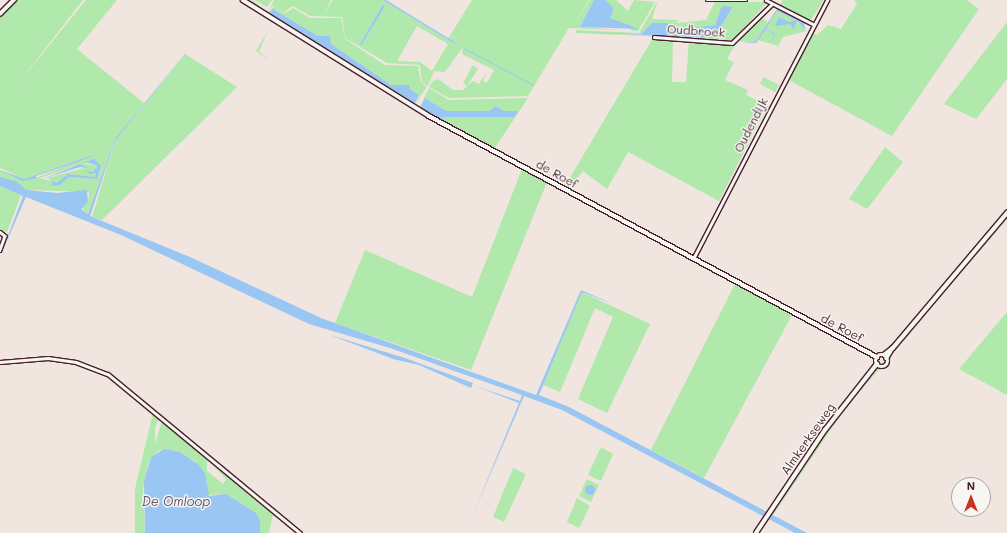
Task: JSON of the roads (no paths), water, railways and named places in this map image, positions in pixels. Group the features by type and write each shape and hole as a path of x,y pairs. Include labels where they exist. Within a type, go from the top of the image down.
{"street":[{"path":"0,14 14,0"},
{"name":"de Roef","path":"243,0 429,116 877,358"},
{"path":"707,0 746,0"},
{"path":"766,0 813,24"},
{"name":"Oudendijk","path":"693,259 813,24 827,0"},
{"name":"Oudbroek","path":"654,37 732,43 772,4"},
{"path":"878,365 877,358 886,357 1007,213"},
{"path":"0,232 5,237 0,250"},
{"name":"Almkerkseweg","path":"756,533 825,430 878,365 886,366 886,357"},
{"path":"0,362 48,358 76,362 108,374 300,533"}],"water":[{"path":"383,0 386,0 461,46 450,41"},
{"path":"594,0 606,0 614,9 610,18 639,29 580,27"},
{"path":"383,5 385,6 361,46 360,44"},
{"path":"722,6 733,7 714,38 577,32 641,34 652,23 667,23 671,30 715,25"},
{"path":"273,9 318,36 330,36 331,44 391,85 410,85 410,89 419,95 415,103 269,14"},
{"path":"777,9 804,23 805,30 797,20 794,30 790,24 775,26 779,17 789,22 796,20 777,11 766,28 779,36 775,34 771,43 774,34 766,29 756,43 740,42 755,42"},
{"path":"191,46 115,141 90,216 190,257 321,318 536,395 581,290 613,304 582,292 539,395 569,407 807,533 795,533 562,410 524,396 471,519 519,403 475,386 520,401 522,395 390,348 309,324 121,235 26,197 0,257 23,196 0,186 0,177 17,182 26,190 57,193 87,190 88,202 81,209 88,214 115,139"},
{"path":"464,49 534,85 534,86"},
{"path":"425,98 446,111 489,111 496,106 504,111 518,111 514,117 441,117 453,126 420,107"},
{"path":"100,152 77,162 36,176 37,178 22,181 0,170 25,179"},
{"path":"94,159 101,166 97,179 69,177 60,185 49,186 53,184 50,180 57,183 68,174 95,177 96,173 90,174 86,171 93,172 98,166 85,162"},
{"path":"80,164 88,168 80,167 42,179"},
{"path":"330,335 405,358 473,383 471,388 419,365 393,359"},
{"name":"De Omloop","path":"164,449 180,452 199,465 205,473 209,496 226,494 256,513 260,520 260,533 145,533 144,482 151,457"},
{"path":"590,485 595,490 590,495 585,490"}]}
